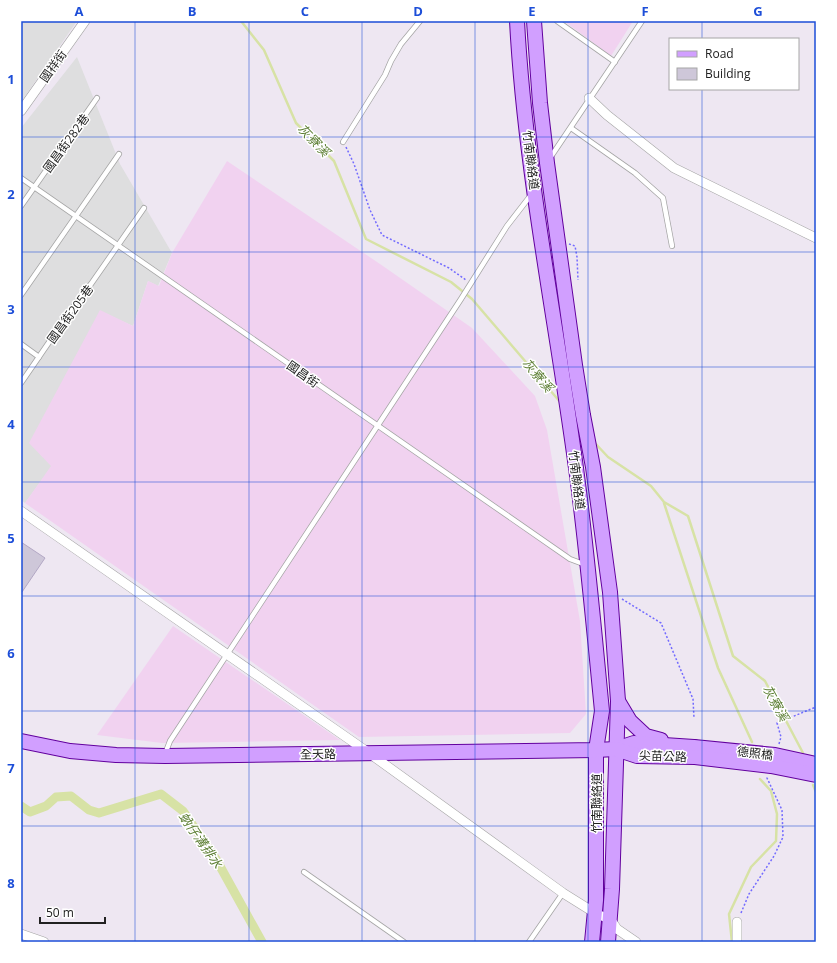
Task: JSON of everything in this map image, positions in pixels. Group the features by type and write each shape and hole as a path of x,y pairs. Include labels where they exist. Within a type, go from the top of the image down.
{"main road":[{"name":"竹南聯絡道","path":"517,21 525,112 560,365 576,468 602,711 596,750 595,913 592,942"},
{"name":"竹南聯絡道","path":"534,21 545,166 558,242 575,365 593,466 610,592 618,701 611,920 608,942"},
{"path":"618,701 630,722 646,736 695,752"},
{"name":"全天路","path":"21,740 70,750 116,755 165,756 616,749"},
{"name":"尖苗公路","path":"616,749 637,756 695,752"},
{"name":"德照橋","path":"695,752 775,755 816,764"},
{"name":"德照橋","path":"695,752 816,775"}],"street":[{"name":"國祥街","path":"21,111 85,21"},
{"path":"589,98 607,115 674,168 816,238"},
{"path":"21,511 369,753 563,893 595,913 611,920 617,929 636,942"},
{"path":"737,922 737,942"},
{"path":"21,936 44,942"}],"lane":[{"path":"343,142 386,75 391,61 401,44 420,21"},
{"path":"557,21 615,62"},
{"path":"545,166 589,98 642,21"},
{"name":"國昌街282巷","path":"21,206 98,98"},
{"path":"571,128 635,173 663,198 672,246"},
{"path":"21,295 119,154"},
{"name":"國昌街","path":"21,178 570,559 587,566"},
{"path":"165,756 170,741 461,299 507,226 536,187"},
{"name":"國昌街205巷","path":"21,383 144,208"},
{"path":"21,344 39,357"},
{"path":"304,872 404,942"},
{"path":"529,942 563,893"}],"path":[{"path":"343,142 354,164 370,210 382,235 448,268 471,283"},
{"path":"558,242 564,242 575,246 578,280"},
{"path":"610,592 661,623 693,699 694,718"},
{"path":"779,744 780,737 777,723 816,707"},
{"path":"737,922 749,894 774,856 783,837 782,810 767,778 769,772"}],"shaded area":[{"path":"21,21 77,21 21,102"},
{"path":"564,21 633,21 611,56"},
{"path":"77,57 120,164 172,253 158,286 148,281 133,326 100,311 52,466 25,503 21,500 21,128"},
{"path":"227,161 472,328 535,396 547,430 580,621 586,714 570,733 359,737 25,503 51,466 29,443 100,310 133,326 148,281 159,286 172,253"},
{"path":"173,626 340,740 162,743 97,735"}],"building":[{"path":"21,542 45,558 22,592 21,591"}],"waterway":[{"name":"灰寮溪","path":"241,21 264,50 296,123 334,161 366,239 451,282 472,299 561,403"},
{"name":"灰寮溪","path":"594,442 608,457 651,486 664,502 688,516 733,656 765,681 803,753"},
{"path":"664,503 718,668 752,742"},
{"path":"732,942 729,914 751,867 776,841 777,814 771,791 760,779"},
{"name":"灰寮溪","path":"813,785 816,792"},
{"name":"蚋仔溝排水","path":"21,806 30,812 46,806 56,797 71,796 89,810 99,813 161,794 183,811 216,859 262,942"}]}
